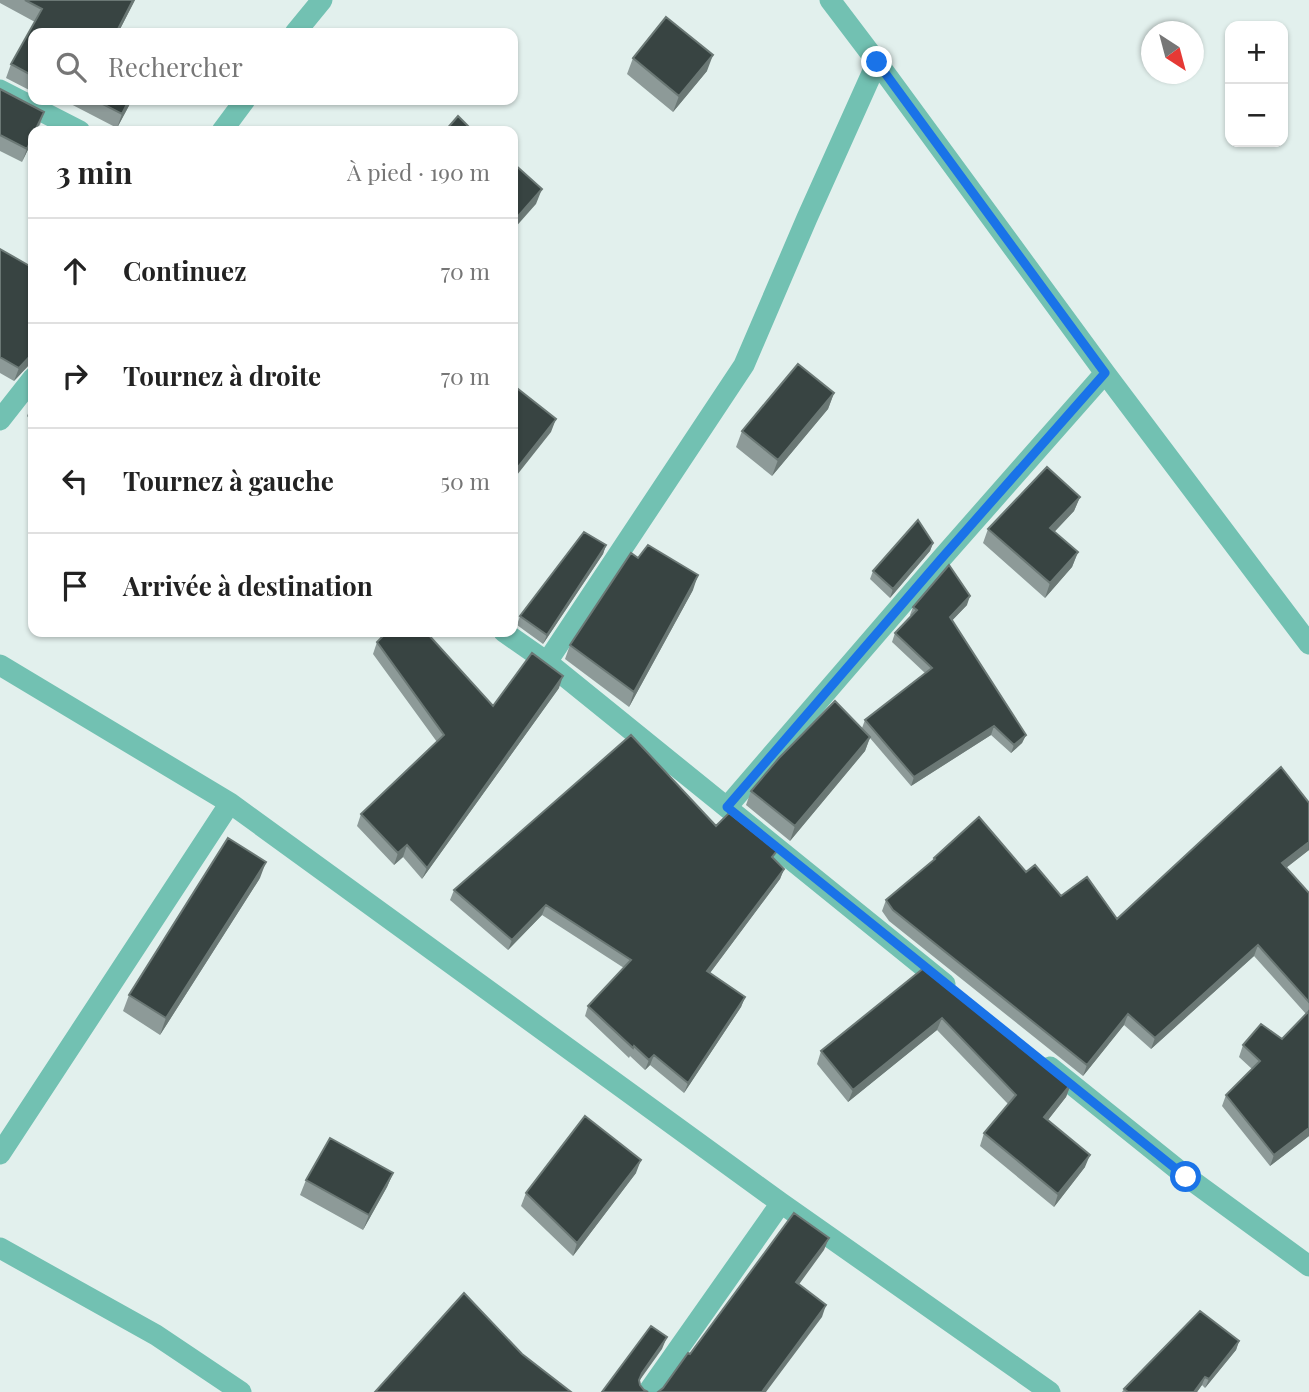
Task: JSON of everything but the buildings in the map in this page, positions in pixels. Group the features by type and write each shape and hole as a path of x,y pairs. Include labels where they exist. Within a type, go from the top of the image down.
{"street":[{"path":"299,28 321,0"},
{"path":"830,0 1309,644"},
{"path":"547,662 744,365 877,62"},
{"path":"0,90 28,104"},
{"path":"29,105 70,126"},
{"path":"226,126 241,105"},
{"path":"727,807 1105,373"},
{"path":"0,420 28,384"},
{"path":"511,637 547,662 961,996"},
{"path":"0,665 230,803 781,1203 1050,1392"},
{"path":"0,1154 230,803"},
{"path":"1036,1056 1186,1177 1309,1266"},
{"path":"648,1392 781,1203"},
{"path":"0,1248 156,1335 241,1392"}],"route":[{"path":"877,62 1105,373 727,807 1186,1177"}]}
